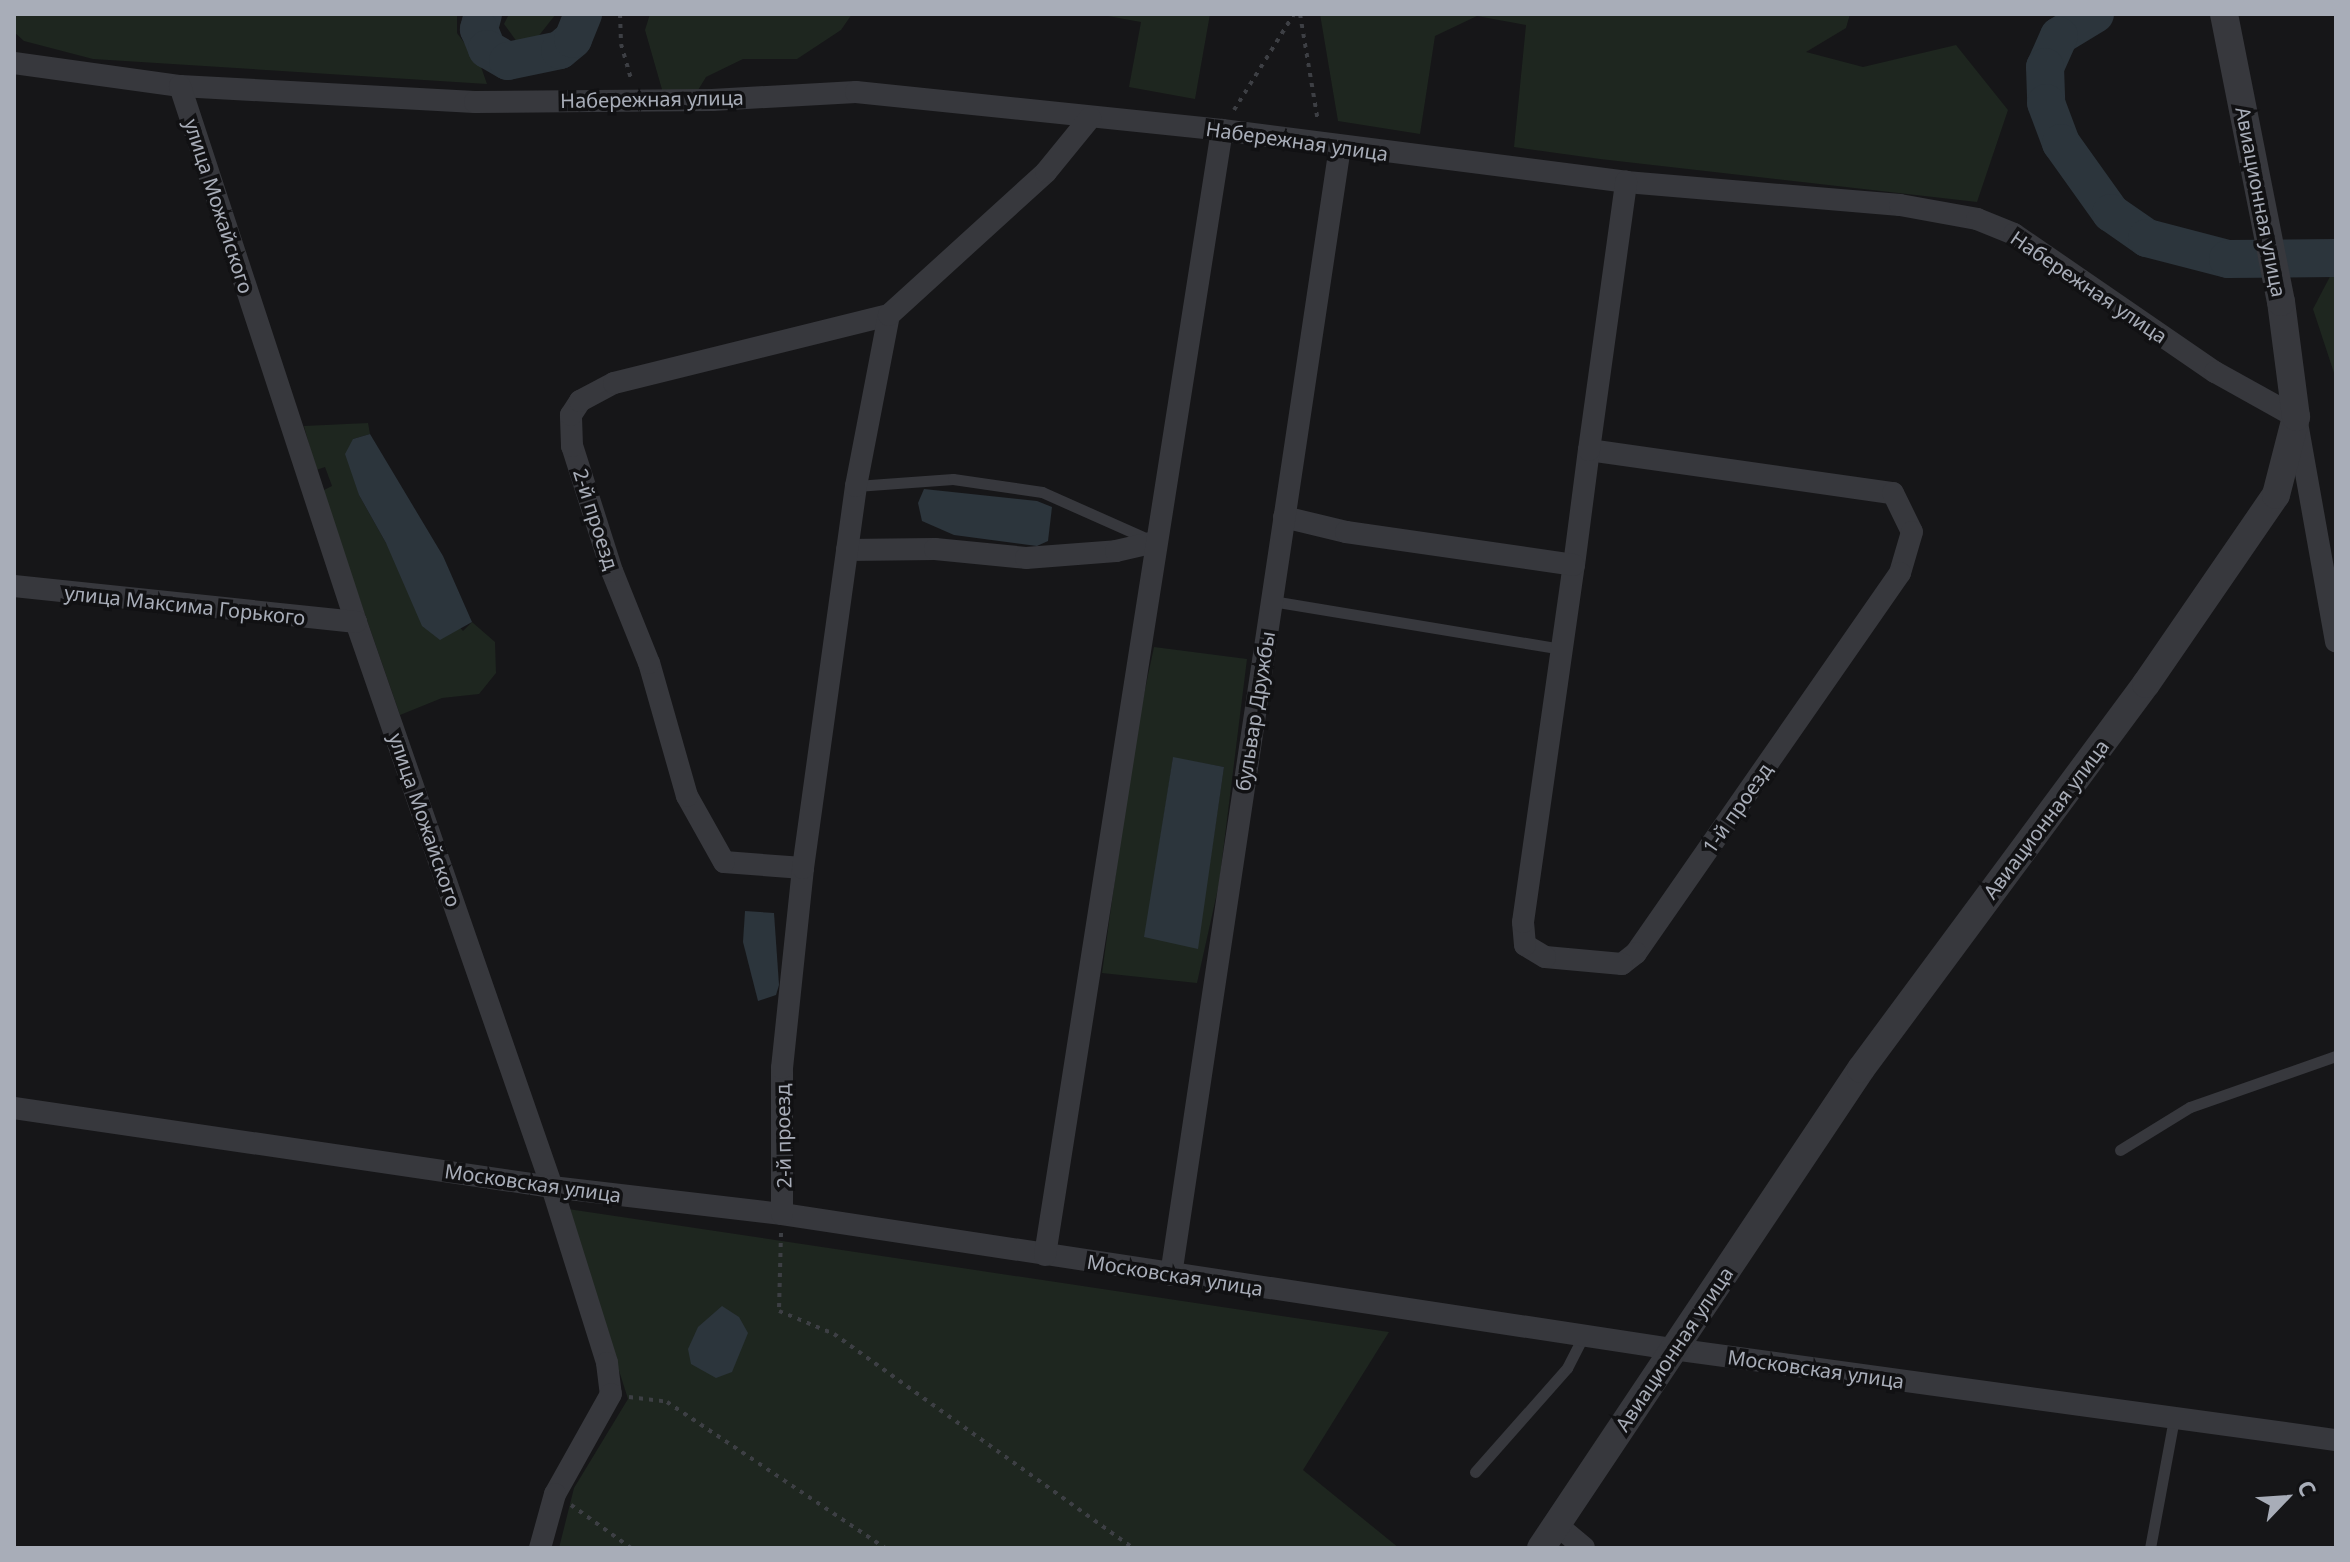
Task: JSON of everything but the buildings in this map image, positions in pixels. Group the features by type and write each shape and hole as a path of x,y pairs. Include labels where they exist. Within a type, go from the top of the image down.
{"street":[{"name":"Авиационная улица","path":"1541,1548 1861,1069 2208,598 2276,495 2296,417 2281,302 2224,14"},
{"name":"Набережная улица","path":"14,63 180,86 475,102 856,92 1222,130 1626,182 1900,205 1977,219 2014,234 2215,372 2296,417"},
{"name":"улица Можайского","path":"180,86 356,622 552,1187 607,1363 611,1394"},
{"name":"2-й проезд","path":"803,868 724,862 687,796 649,663 612,571 572,446 571,415 580,401 614,383 889,315 1046,172 1090,118"},
{"path":"1045,1255 1222,130"},
{"name":"бульвар Дружбы","path":"1171,1275 1284,517 1332,146"},
{"name":"1-й проезд","path":"1589,450 1893,493 1912,532 1900,573 1636,953 1622,964 1545,957 1525,945 1523,922 1626,182"},
{"name":"2-й проезд","path":"782,1214 782,1068 803,868 856,486 889,315"},
{"path":"2296,417 2336,641"},
{"path":"1284,517 1346,532 1574,565"},
{"path":"847,550 935,549 1026,558 1116,551 1155,542"},
{"name":"улица Максима Горького","path":"14,586 356,622"},
{"name":"Московская улица","path":"14,1108 552,1187 782,1214 1583,1336 2336,1440"},
{"path":"540,1548 555,1494 611,1394"},
{"path":"1557,1525 1584,1548"}],"lane":[{"path":"856,486 953,479 1042,492 1155,542"},
{"path":"1272,601 1561,649"},
{"path":"2120,1150 2190,1107 2336,1056"},
{"path":"1475,1472 1567,1368 1583,1336"},
{"path":"2150,1548 2174,1418"}],"path":[{"path":"620,14 621,44 638,100"},
{"path":"1222,130 1297,14"},
{"path":"1297,14 1309,93 1332,146"},
{"path":"782,1214 779,1311 834,1334 1133,1548"},
{"path":"611,1394 667,1402 885,1548"},
{"path":"555,1494 631,1548"}],"shaded area":[{"path":"14,14 457,14 457,33 480,64 487,84 93,59 24,41 14,32"},
{"path":"509,14 556,14 533,43 520,46 504,24"},
{"path":"650,14 852,14 841,30 797,59 743,59 706,77 692,100 665,100 645,30"},
{"path":"1097,14 1210,14 1195,99 1129,87 1141,22"},
{"path":"1320,14 1850,14 1846,28 1806,52 1863,67 1956,45 2008,110 1977,202 1514,147 1526,25 1477,16 1435,36 1420,134 1338,121"},
{"path":"2336,265 2336,379 2313,309"},
{"path":"368,423 370,434 353,439 359,495 386,543 463,631 472,622 495,642 496,673 479,694 442,698 400,715 322,491 332,486 325,467 316,470 304,426"},
{"path":"370,434 443,556 472,622 440,640 422,626 386,543 359,495 345,454 353,439"},
{"path":"924,489 1037,501 1052,507 1048,541 1037,546 954,535 922,521 918,503"},
{"path":"1154,647 1247,659 1219,884 1197,983 1102,973 1134,741","holes":["1173,758 1224,767 1197,948 1145,936"]},
{"path":"1173,757 1224,767 1198,949 1144,937"},
{"path":"745,911 774,913 779,985 776,995 758,1001 743,942"},
{"path":"568,1209 1389,1332 1303,1470 1399,1548 559,1548 574,1488 628,1399"},
{"path":"722,1306 739,1317 748,1333 732,1372 716,1378 691,1364 688,1349 698,1327"}],"waterway":[{"path":"483,14 479,29 487,49 508,61 560,50 573,39 583,14"},
{"path":"2095,14 2059,36 2045,67 2046,103 2061,143 2111,213 2147,238 2228,259 2336,258"}]}
